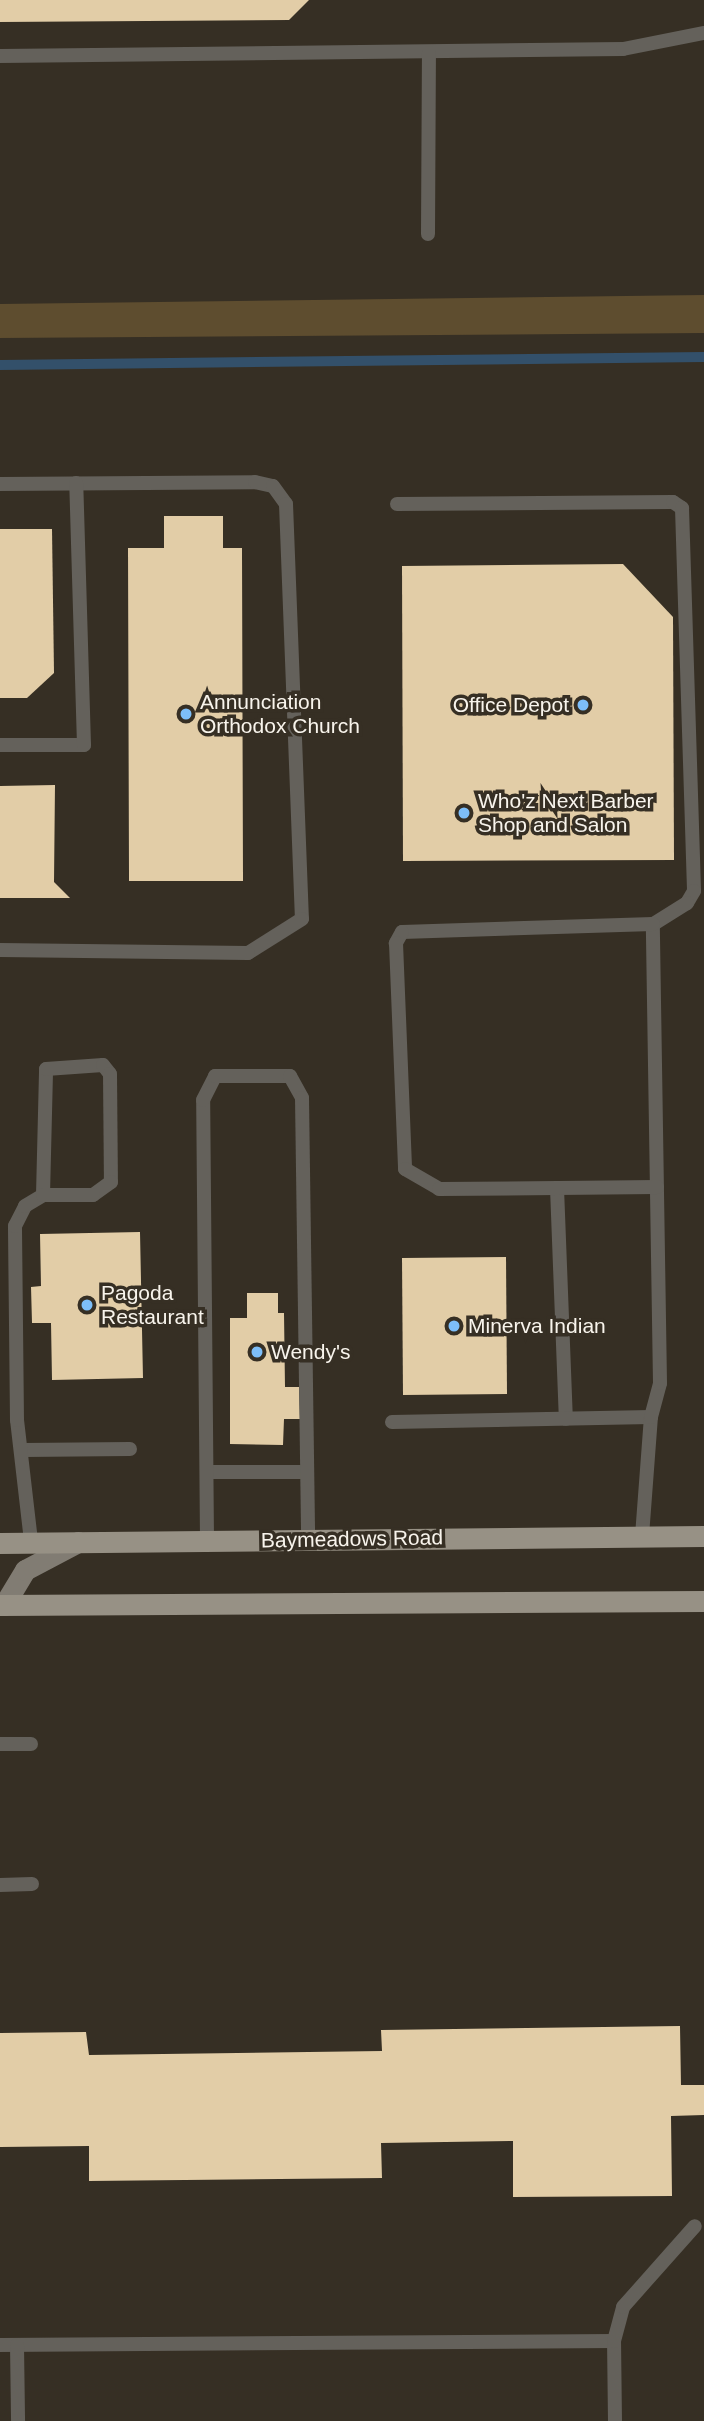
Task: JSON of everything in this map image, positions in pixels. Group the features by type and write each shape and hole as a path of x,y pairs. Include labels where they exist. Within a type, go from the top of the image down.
{"main road":[{"name":"Baymeadows Road","path":"0,1543 704,1536"},
{"path":"2,1605 25,1570 78,1542"},
{"path":"2,1605 704,1601"}],"lane":[{"path":"0,56 623,49 704,33"},
{"path":"428,234 429,53"},
{"path":"0,484 255,482 273,486 286,504 302,919 248,953 0,950"},
{"path":"0,745 84,745 76,483"},
{"path":"397,504 673,502 682,508 694,891 687,904 653,924 413,927 396,943 405,1169 419,1183 439,1189 657,1187"},
{"path":"642,1536 651,1417 660,1383 653,924"},
{"path":"31,1541 24,1450 17,1420 15,1226 25,1206 43,1195 93,1195 111,1182 110,1074 103,1065 54,1064 42,1076 43,1195"},
{"path":"207,1540 203,1100 215,1076 290,1076 302,1098 308,1539"},
{"path":"557,1188 566,1419"},
{"path":"393,1422 651,1417"},
{"path":"24,1450 130,1449"},
{"path":"207,1472 307,1472"},
{"path":"0,1744 31,1744"},
{"path":"0,1885 32,1884"},
{"path":"615,2421 614,2341 623,2307 695,2226"},
{"path":"0,2345 614,2341"},
{"path":"17,2345 18,2421"}],"shaded area":[{"path":"704,295 704,333 0,338 0,304"}],"building":[{"path":"0,0 309,0 289,20 0,22"},
{"path":"164,516 223,516 223,548 242,548 243,881 129,881 128,548 164,548"},
{"path":"0,529 52,529 54,673 27,698 0,698"},
{"path":"623,564 673,617 674,860 403,861 402,566"},
{"path":"55,785 54,882 70,898 0,898 0,786"},
{"name":"Pagoda Restaurant","path":"140,1232 143,1378 52,1380 51,1323 32,1323 31,1287 41,1286 40,1234"},
{"name":"Minerva Indian","path":"506,1257 507,1394 403,1395 402,1258"},
{"name":"Wendy's","path":"247,1293 278,1293 278,1313 284,1313 285,1387 299,1387 300,1419 284,1419 283,1445 230,1444 230,1318 247,1318"},
{"path":"680,2026 681,2085 704,2085 704,2115 671,2116 672,2196 513,2197 513,2141 381,2143 382,2178 89,2181 89,2146 0,2147 0,2033 86,2032 89,2055 382,2051 381,2030"}],"waterway":[{"path":"0,365 704,357"}],"place":[{"name":"Office Depot","path":"583,705"},
{"name":"Annunciation Orthodox Church","path":"186,714"},
{"name":"Who'z Next Barber Shop and Salon","path":"464,813"},
{"name":"Pagoda Restaurant","path":"87,1305"},
{"name":"Minerva Indian","path":"454,1326"},
{"name":"Wendy's","path":"257,1352"}]}
